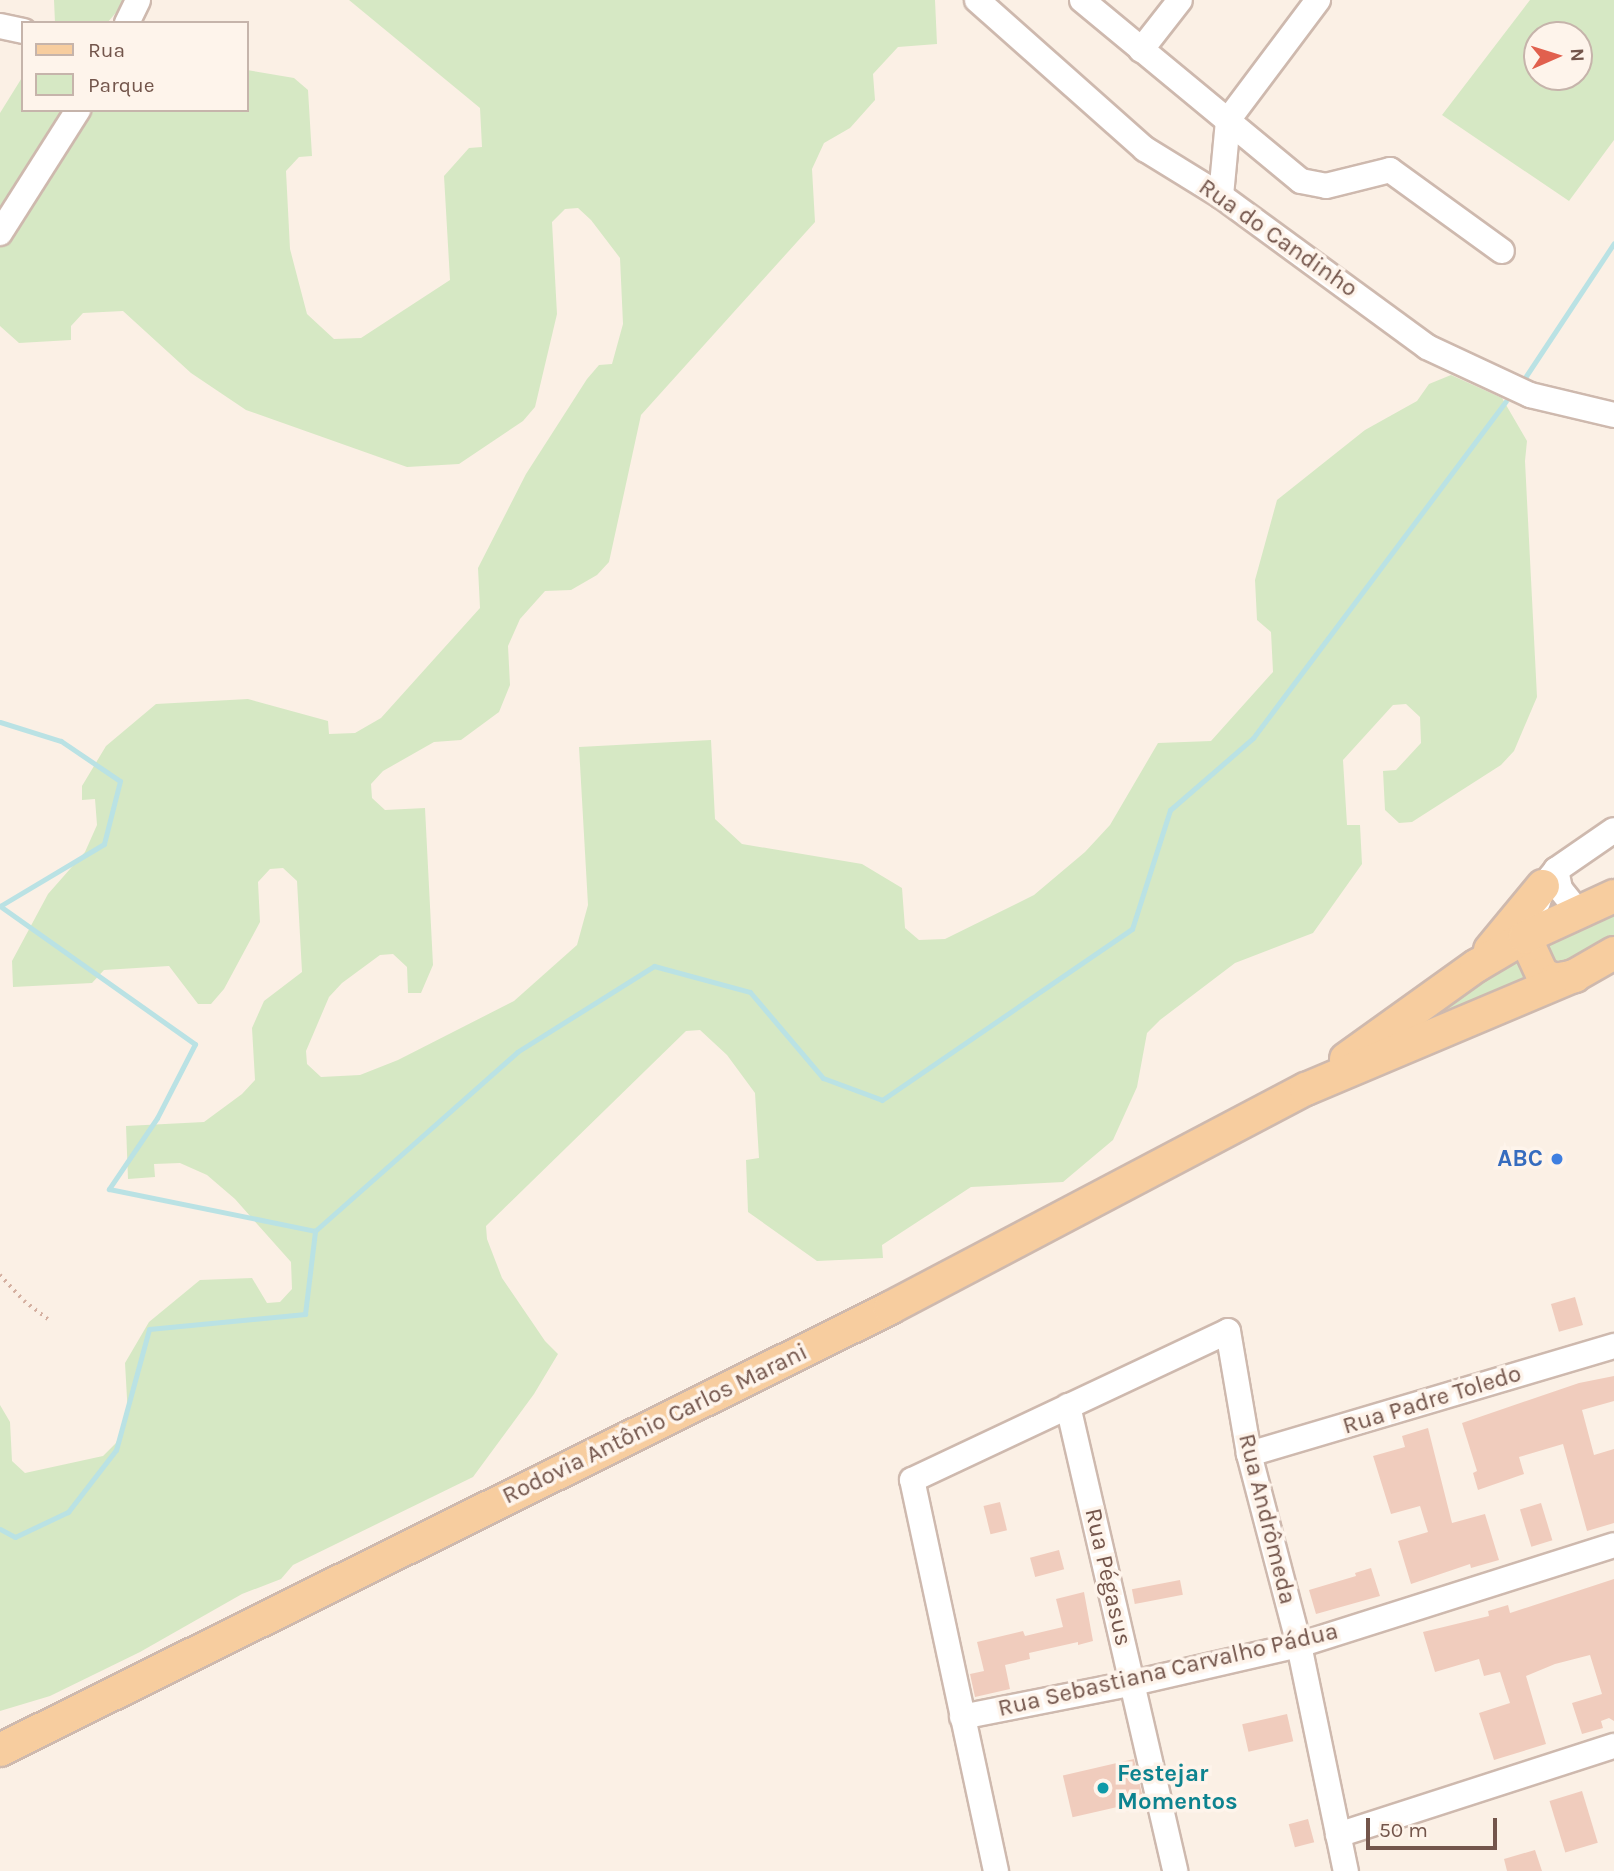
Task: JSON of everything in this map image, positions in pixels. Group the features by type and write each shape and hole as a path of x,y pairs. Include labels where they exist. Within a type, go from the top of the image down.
{"main road":[{"path":"1476,966 1549,878"},
{"name":"Rodovia Antônio Carlos Marani","path":"1306,1089 1476,966 1525,937 1614,896"},
{"path":"1525,937 1542,974 1555,980 1614,970"},
{"name":"Rodovia Antônio Carlos Marani","path":"0,1750 890,1308 1306,1089 1574,976 1614,953"}],"street":[{"path":"128,21 138,0"},
{"name":"Rua do Candinho","path":"977,0 1145,149 1221,196 1427,347 1530,395 1614,415"},
{"path":"1083,0 1301,181 1326,186 1390,170 1502,251"},
{"path":"1141,50 1180,0"},
{"path":"1221,196 1228,120 1318,0"},
{"path":"0,26 21,31"},
{"path":"0,233 77,112"},
{"path":"1525,937 1549,878 1614,830"},
{"path":"1549,878 1578,911"},
{"name":"Rua Andrômeda","path":"1068,1406 1228,1331 1249,1454 1299,1645 1346,1871"},
{"name":"Rua Padre Toledo","path":"1249,1454 1614,1346"},
{"path":"996,1871 912,1480 1068,1406"},
{"name":"Rua Pégasus","path":"1068,1406 1175,1871"},
{"name":"Rua Sebastiana Carvalho Pádua","path":"962,1717 1133,1683 1299,1645 1614,1545"},
{"path":"1338,1835 1614,1746"}],"path":[{"path":"0,1275 24,1301 48,1319"}],"green space":[{"path":"54,0 134,0 120,8 109,21 55,21"},
{"path":"349,0 935,0 937,44 898,47 873,74 875,100 850,128 824,143 812,169 815,222 641,415 609,562 597,575 571,590 545,591 520,619 508,646 510,685 499,712 461,740 434,742 383,771 371,784 372,798 385,810 425,808 433,965 421,993 408,993 407,967 393,954 380,955 342,983 329,997 306,1051 307,1064 321,1077 360,1075 398,1060 514,1001 577,945 588,905 579,747 711,740 715,819 742,844 862,864 902,888 905,928 919,940 945,939 1034,895 1085,852 1110,825 1158,743 1211,741 1273,672 1271,632 1257,620 1255,580 1277,500 1365,430 1417,401 1429,384 1451,375 1502,398 1527,441 1525,461 1537,697 1514,751 1501,765 1412,822 1399,823 1385,810 1383,771 1396,770 1421,743 1420,717 1406,704 1393,705 1343,760 1347,825 1360,825 1362,864 1313,933 1235,963 1160,1020 1147,1033 1137,1087 1113,1140 1063,1182 971,1187 882,1245 883,1258 817,1261 748,1212 746,1160 759,1158 755,1093 727,1055 700,1030 686,1031 486,1226 487,1239 502,1278 545,1341 558,1354 534,1394 473,1477 293,1565 281,1579 242,1594 140,1652 50,1696 0,1711 0,1405 10,1422 12,1461 25,1473 103,1456 116,1443 128,1416 125,1363 149,1322 200,1280 252,1278 267,1303 280,1302 292,1289 291,1262 235,1199 207,1175 180,1163 154,1164 155,1177 128,1179 126,1126 204,1122 242,1094 255,1080 252,1028 264,1001 302,972 297,881 283,868 270,869 258,882 260,922 224,989 211,1004 198,1004 169,966 104,970 92,983 13,987 12,961 48,894 85,852 97,825 95,799 82,800 82,786 106,746 156,704 248,699 328,721 329,734 355,733 381,718 480,608 478,568 526,474 587,379 599,365 612,364 623,324 620,258 591,220 578,208 565,209 552,222 557,314 535,407 523,421 459,464 407,467 246,410 191,373 123,311 83,313 71,326 71,340 19,343 0,326 0,113 21,79 21,112 248,112 248,70 294,78 308,90 312,156 299,157 286,171 290,249 307,314 334,339 361,338 450,280 444,176 469,148 482,147 480,108"},
{"path":"1530,0 1614,0 1614,140 1569,201 1442,115"},
{"path":"1614,908 1614,941 1559,969 1551,968 1543,948 1548,939"},
{"path":"1519,956 1521,969 1531,984 1341,1065"}],"building":[{"path":"1575,1297 1583,1325 1559,1332 1551,1304"},
{"path":"1614,1376 1614,1401 1582,1410 1594,1455 1614,1449 1614,1523 1587,1531 1563,1444 1519,1457 1524,1474 1478,1490 1473,1473 1477,1471 1462,1423 1579,1383"},
{"path":"1428,1428 1452,1523 1485,1514 1499,1560 1471,1568 1470,1564 1411,1584 1398,1541 1428,1532 1420,1506 1391,1514 1373,1456 1405,1447 1402,1436"},
{"path":"1000,1502 1007,1530 991,1534 984,1506"},
{"path":"1541,1503 1552,1540 1531,1547 1520,1509"},
{"path":"1059,1550 1064,1569 1035,1577 1030,1558"},
{"path":"1371,1568 1380,1596 1316,1614 1309,1590 1356,1576 1355,1573"},
{"path":"1614,1579 1614,1721 1609,1718 1601,1721 1603,1728 1582,1734 1572,1703 1602,1694 1590,1655 1555,1664 1526,1676 1546,1744 1494,1760 1479,1713 1510,1703 1500,1672 1484,1676 1479,1659 1435,1672 1423,1632 1489,1616 1488,1611 1508,1605 1510,1613"},
{"path":"1180,1580 1183,1595 1135,1604 1132,1589"},
{"path":"1084,1592 1093,1641 1029,1653 1030,1659 1005,1665 1010,1689 975,1697 970,1674 984,1671 977,1642 1023,1631 1025,1636 1063,1627 1056,1599"},
{"path":"1287,1714 1293,1741 1248,1752 1242,1724"},
{"name":"Festejar Momentos","path":"1134,1759 1144,1801 1073,1817 1063,1775"},
{"path":"1582,1791 1598,1843 1565,1853 1549,1801"},
{"path":"1308,1819 1314,1842 1295,1847 1289,1824"},
{"path":"1535,1850 1542,1871 1507,1871 1504,1859"}],"waterway":[{"path":"1526,376 1614,243"},
{"path":"0,722 61,741 120,781 104,844 0,906 195,1044 157,1118 109,1189 315,1231 517,1052 654,966 750,992 823,1078 882,1100 1132,929 1170,810 1253,738 1506,401"},
{"path":"0,1529 15,1537 68,1512 116,1450 149,1329 305,1314 315,1231"}],"place":[{"name":"ABC","path":"1557,1159"},
{"name":"Festejar Momentos","path":"1103,1788"}]}
